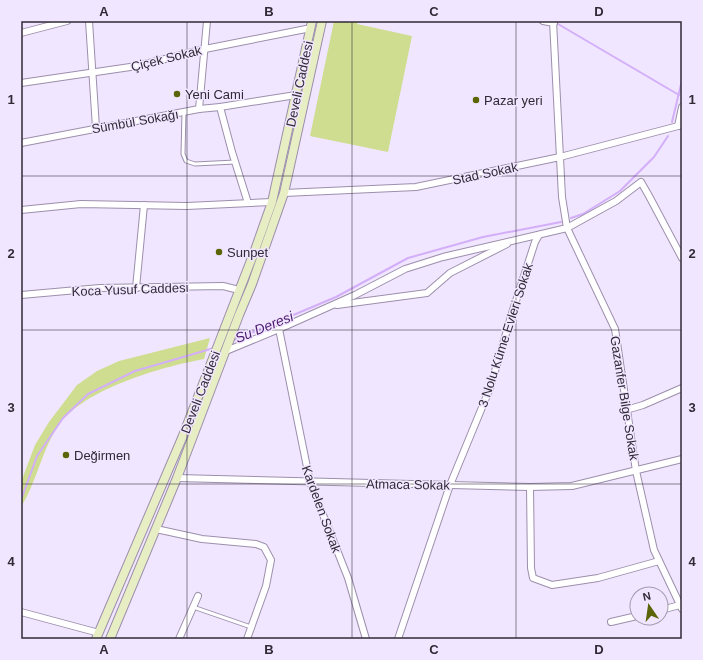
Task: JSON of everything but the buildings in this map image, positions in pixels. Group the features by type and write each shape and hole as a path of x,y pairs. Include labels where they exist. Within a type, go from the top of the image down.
{"main road":[{"name":"Develi Caddesi","path":"110,639 178,478 252,284 284,193 322,21"},
{"name":"Develi Caddesi","path":"97,636 182,438 240,290 272,202 312,24"}],"street":[{"path":"21,33 67,21"},
{"path":"89,21 96,128"},
{"path":"199,109 208,21"},
{"path":"543,21 553,22"},
{"name":"Gazanfer Bilge Sokak","path":"553,22 562,197 567,228 615,329 636,471 654,550 681,607"},
{"name":"Çiçek Sokak","path":"21,83 92,74 138,66 312,24"},
{"name":"Sümbül Sokağı","path":"21,143 199,109 220,108 296,95"},
{"path":"680,125 682,107"},
{"path":"220,108 248,203"},
{"name":"Stad Sokak","path":"284,193 416,187 560,157 680,125"},
{"path":"227,348 279,329 355,295 405,269 443,257 567,228 616,201 641,182 682,258"},
{"path":"21,210 81,204 187,206 272,202"},
{"path":"136,288 144,205"},
{"name":"3 Nolu Küme Evleri Sokak","path":"398,639 450,485 490,388 513,310 535,242 539,235"},
{"path":"329,306 427,293 450,273 515,240"},
{"name":"Koca Yusuf Caddesi","path":"21,295 100,288 223,286 240,290"},
{"name":"Kardelen Sokak","path":"279,329 310,482 348,578 366,639"},
{"path":"626,410 643,405 682,388"},
{"name":"Atmaca Sokak","path":"178,478 530,487 572,486 682,459"},
{"path":"530,487 531,568 534,578 552,585 598,578 659,561"},
{"path":"156,529 202,539 256,544 264,547 271,560 266,586 247,639"},
{"path":"179,639 198,596"},
{"path":"669,609 681,607"},
{"path":"21,612 97,636"},
{"path":"611,622 629,618"}],"lane":[{"path":"184,112 182,154 186,161 196,164 235,162"},
{"path":"193,607 251,627"}],"green space":[{"path":"334,21 358,21 357,24 412,36 388,152 310,136"},
{"path":"210,338 204,359 144,374 122,382 83,403 67,415 56,429 46,448 31,488 21,507 21,482 35,445 49,422 77,385 97,371 119,361"}],"waterway":[{"path":"558,24 679,95"},
{"name":"Su Deresi","path":"672,122 682,80"},
{"name":"Su Deresi","path":"571,218 583,214 620,191 654,157 668,136"},
{"name":"Su Deresi","path":"232,341 336,297 408,258 483,237 561,222"},
{"name":"Su Deresi","path":"21,500 37,456 63,418 88,394 135,371 214,348"}],"place":[{"name":"Yeni Cami","path":"177,94"},
{"name":"Pazar yeri","path":"476,100"},
{"name":"Sunpet","path":"219,252"},
{"name":"Değirmen","path":"66,455"}]}
